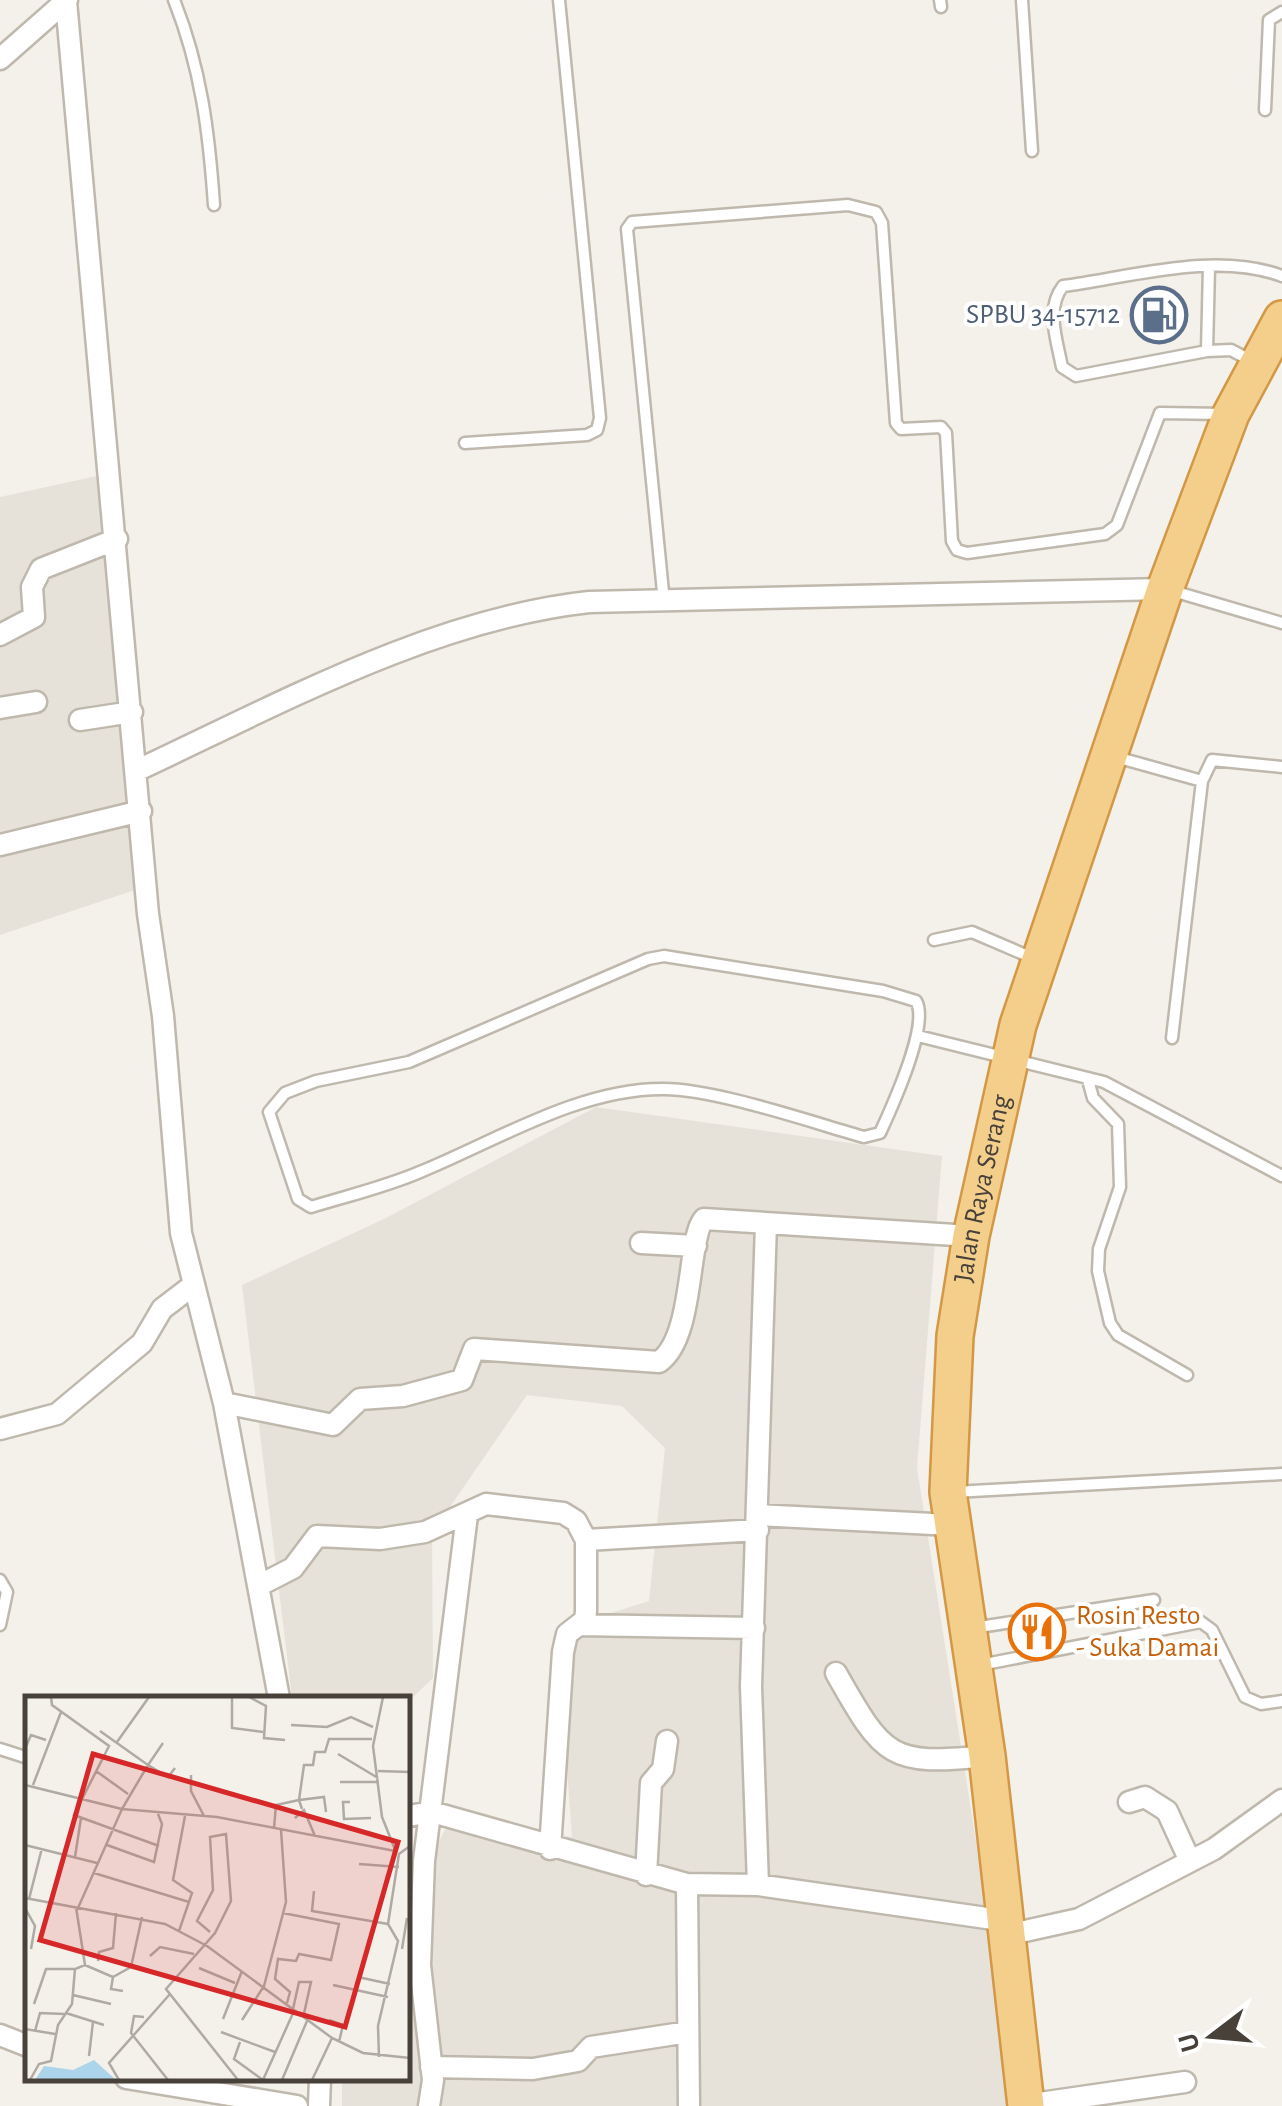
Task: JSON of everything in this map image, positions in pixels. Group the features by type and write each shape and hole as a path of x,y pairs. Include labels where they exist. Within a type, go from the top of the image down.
{"highway":[{"name":"Jalan Raya Serang","path":"1026,2105 987,1756 950,1508 955,1336 971,1236 990,1164 1008,1059 1164,589 1231,414 1282,319"}],"street":[{"path":"0,59 67,0"},
{"path":"67,0 140,811 163,1016 176,1200 224,1404 280,1696"},
{"path":"0,636 34,617 32,587 41,569 117,539"},
{"path":"138,770 320,686 478,625 542,608 1164,589"},
{"path":"0,708 36,702"},
{"path":"80,720 132,712"},
{"path":"0,845 140,811"},
{"path":"224,1404 333,1425 360,1399 402,1396 462,1380 474,1350 658,1362 668,1350 686,1304 696,1230 704,1219 971,1236"},
{"path":"758,1885 754,1628 766,1223"},
{"path":"641,1243 696,1246"},
{"path":"0,1429 57,1414 142,1342 162,1309 195,1293"},
{"path":"260,1585 293,1568 316,1536 380,1539 425,1532 486,1504 551,1510 576,1521 586,1540 586,1611 579,1625 567,1634 563,1652 550,1849"},
{"path":"586,1540 950,1508"},
{"path":"429,2106 430,2067 420,1965 424,1862 467,1514"},
{"path":"579,1625 754,1628"},
{"path":"836,1673 868,1726 902,1756 917,1761 987,1756"},
{"path":"646,1874 650,1784 661,1773 667,1741"},
{"path":"1130,1802 1145,1797 1162,1806 1190,1862"},
{"path":"410,1816 432,1812 550,1849 687,1884 758,1885 1007,1928 1079,1919 1190,1862 1282,1800"},
{"path":"687,1884 689,2106"},
{"path":"430,2067 533,2070 578,2061 591,2047 688,2032"},
{"path":"0,2035 25,2045"},
{"path":"144,2081 297,2106"},
{"path":"319,2106 320,2081"},
{"path":"1026,2105 1185,2082"}],"lane":[{"path":"174,0 195,52 208,119 214,204"},
{"path":"464,443 587,436 596,430 600,418 559,0"},
{"path":"1022,0 1032,151"},
{"path":"1265,110 1269,20 1282,12"},
{"path":"664,602 627,230 632,222 848,204 876,212 882,223 896,423 902,428 942,427 946,433 952,541 967,554 1105,534 1117,524 1160,412 1231,414"},
{"path":"1207,351 1209,266"},
{"path":"1258,364 1231,350 1207,351 1076,376 1062,366 1052,308 1063,286 1209,266 1257,266 1282,276"},
{"path":"1164,589 1282,623"},
{"path":"1109,756 1202,781"},
{"path":"1172,1038 1202,781 1212,760 1282,767"},
{"path":"934,940 972,932 1040,961"},
{"path":"664,956 916,1001 920,1008 918,1036 886,1120 880,1132 872,1135 697,1094 647,1090 586,1103 414,1175 311,1207 298,1199 269,1112 285,1094 316,1082 409,1062 648,958 664,956"},
{"path":"918,1036 1104,1082 1282,1176"},
{"path":"1088,1080 1093,1098 1118,1124 1120,1187 1100,1249 1098,1271 1110,1323 1118,1335 1187,1375"},
{"path":"950,1508 1282,1474"},
{"path":"0,1580 6,1592 0,1625"},
{"path":"967,1629 1154,1600"},
{"path":"973,1666 1201,1622 1212,1630 1245,1698 1261,1704 1282,1702"},
{"path":"0,1749 25,1757"}],"shaded area":[{"path":"97,476 138,889 0,935 0,497"},
{"path":"596,1107 942,1156 917,1468 985,1898 1013,2106 342,2106 342,2081 410,2081 410,1850 433,1852 453,1815 572,1837 557,1630 649,1601 665,1448 622,1406 527,1395 432,1533 433,1678 410,1700 410,1696 292,1696 242,1285 386,1218"}],"place":[{"name":"SPBU 34-15712","path":"1159,315"},
{"name":"Rosin Resto - Suka Damai","path":"1037,1632"}]}
